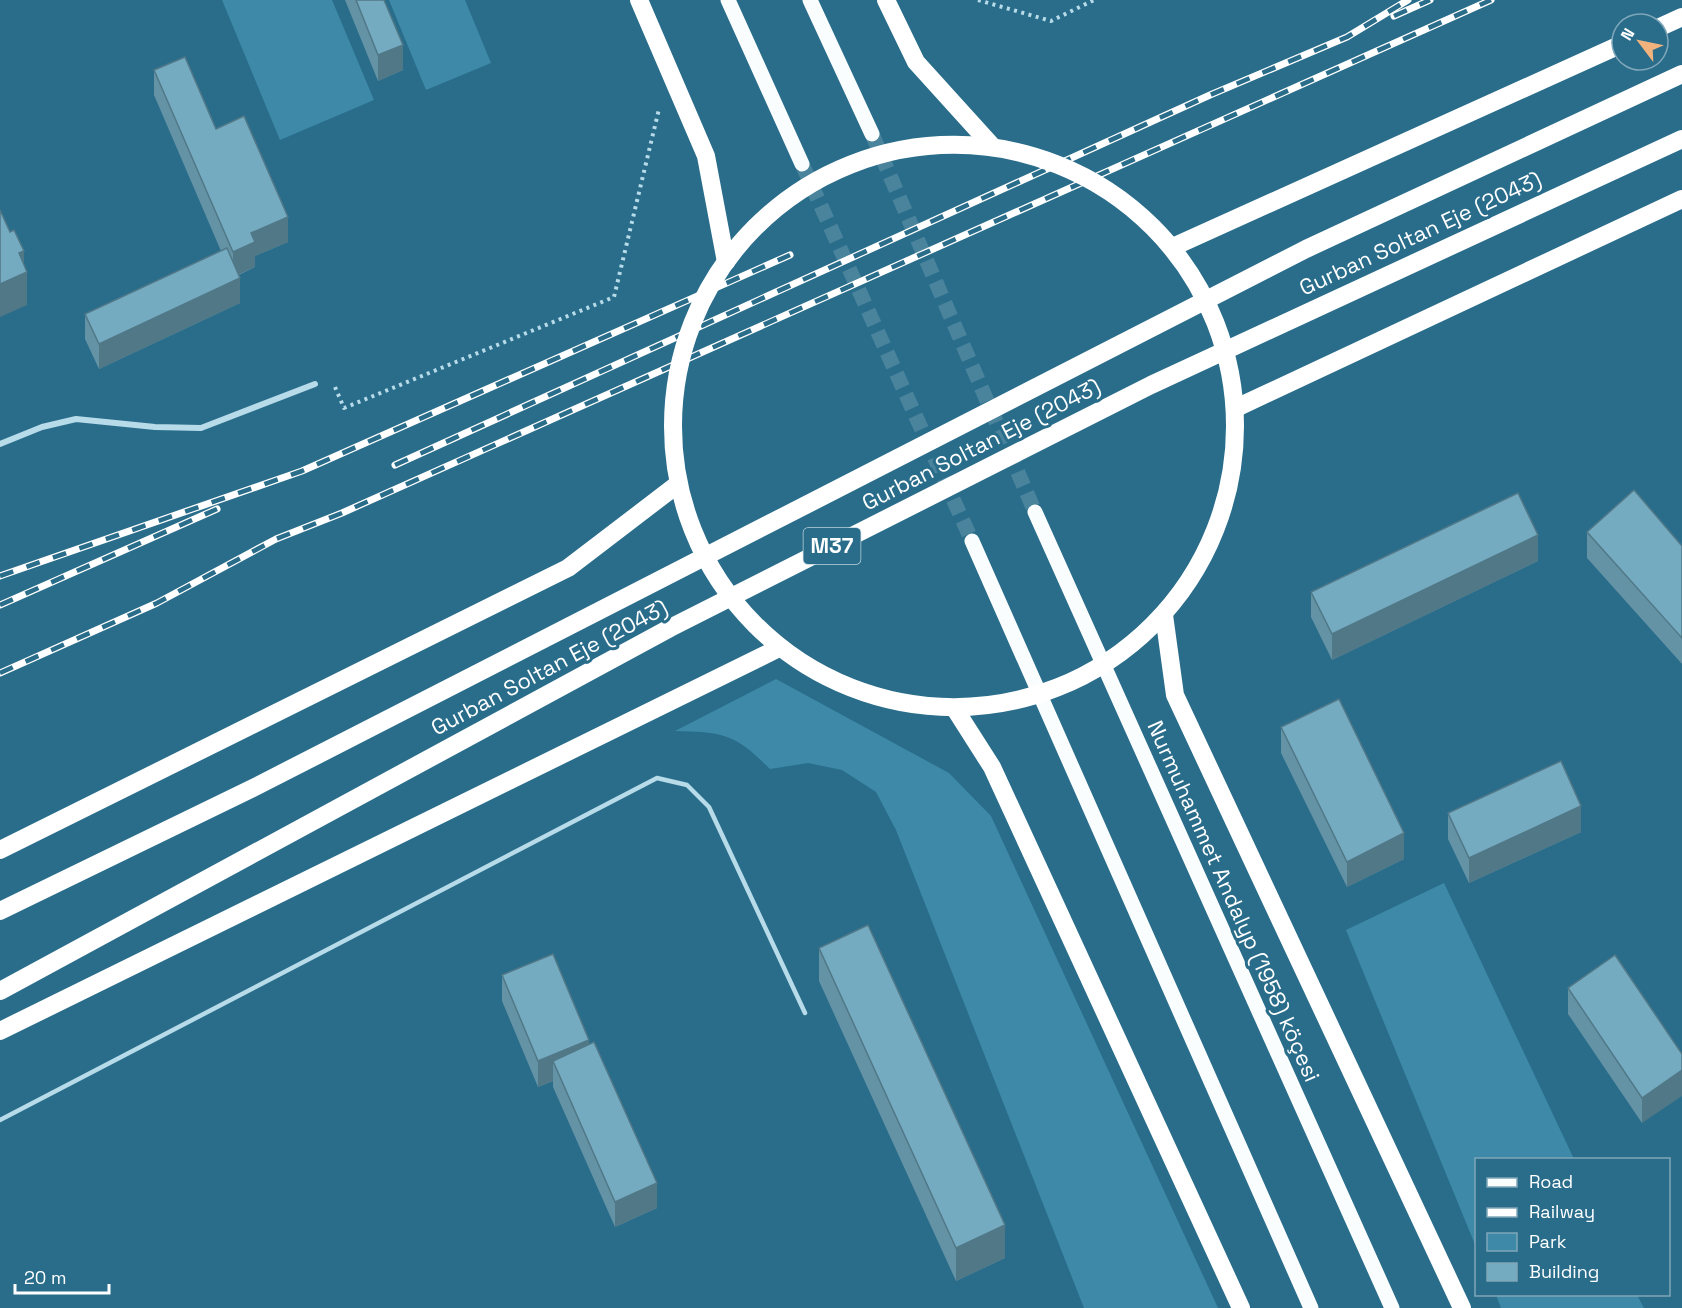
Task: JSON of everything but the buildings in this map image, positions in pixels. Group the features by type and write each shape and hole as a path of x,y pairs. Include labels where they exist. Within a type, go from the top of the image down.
{"highway":[{"path":"639,0 706,156 726,262"},
{"path":"886,0 916,62 993,147"},
{"path":"1175,246 1610,49"},
{"name":"Gurban Soltan Eje (2043)","path":"0,911 278,776 1306,249 1682,74"},
{"name":"Gurban Soltan Eje (2043)","path":"0,991 670,628 1151,384 1682,139"},
{"path":"932,145 993,147 1035,156 1072,170 1129,205 1175,246 1212,313 1228,359 1236,408 1230,482 1201,557 1164,615 1095,671 1027,699 955,709 882,700 817,674 779,648 733,602 698,546 678,484 673,415 685,346 726,262 767,217 816,181 872,157 932,145"},
{"path":"1236,408 1682,199"},
{"path":"0,850 567,568 678,484"},
{"path":"1164,615 1175,695 1462,1308"},
{"path":"0,1031 779,648"},
{"path":"955,709 992,767 1241,1308"}],"main road":[{"path":"728,0 802,164"},
{"path":"810,0 872,134"},
{"name":"Nurmuhammet Andalyp (1958) köçesi","path":"1035,512 1392,1308"},
{"path":"972,541 1311,1308"}],"street":[{"path":"0,444 42,427 76,419 155,427 201,428 315,384"}],"lane":[{"path":"0,1120 657,778 687,785 709,807 805,1014"}],"path":[{"path":"978,0 1051,21 1094,0"},
{"path":"330,377 344,408 614,297 660,103"}],"green space":[{"path":"222,0 332,0 374,100 280,140"},
{"path":"389,0 465,0 491,63 426,90"},
{"path":"776,679 949,773 991,816 1218,1308 1084,1308 896,830 876,792 842,770 808,763 770,769 747,748 728,737 706,732 675,731"},
{"path":"1444,883 1574,1158 1475,1158 1475,1245 1346,930"},
{"path":"1496,1296 1638,1296 1644,1308 1501,1308"}],"tunnel":[{"path":"872,134 1035,512"},
{"path":"802,164 972,541"}],"railway":[{"path":"395,465 1210,95 1347,37 1408,0"},
{"path":"1394,16 1430,0"},
{"path":"0,673 157,603 276,539 342,513 1491,0"},
{"path":"0,576 302,471 790,255"},
{"path":"0,605 217,509"}]}
